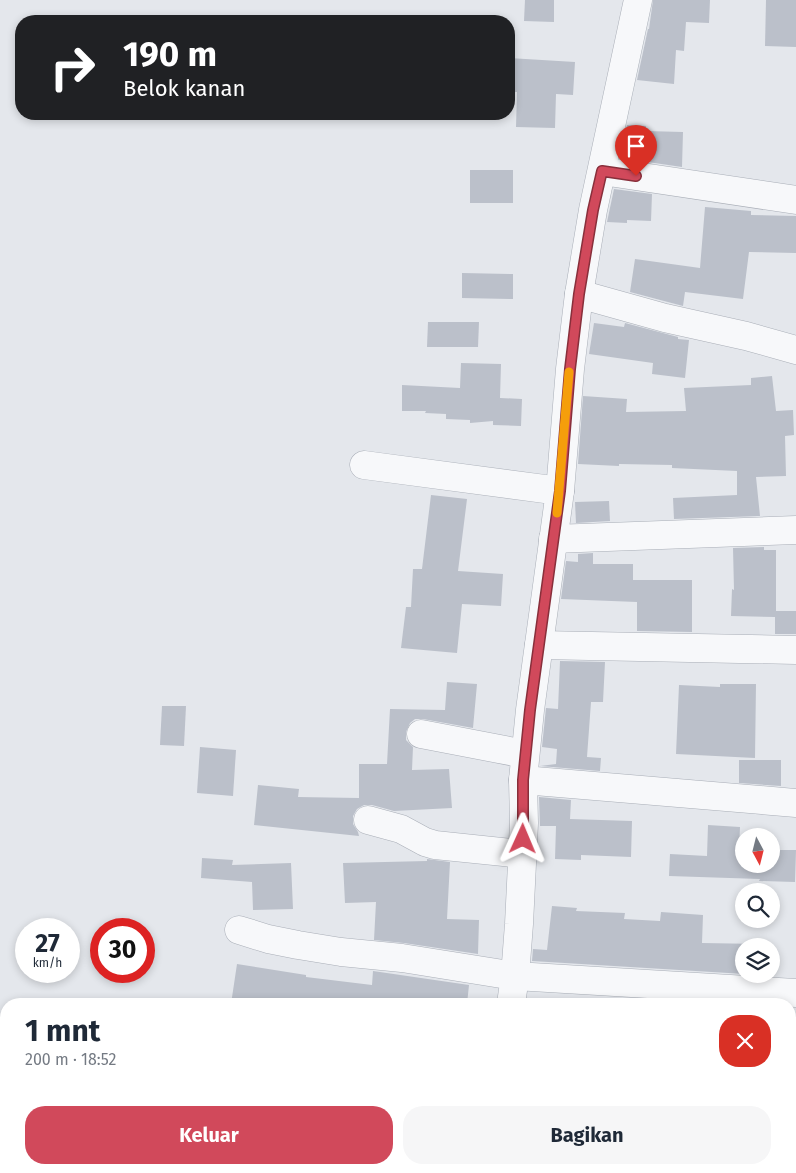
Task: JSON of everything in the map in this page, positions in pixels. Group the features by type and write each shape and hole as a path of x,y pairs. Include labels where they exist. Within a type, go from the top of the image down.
{"street":[{"path":"512,998 515,976 522,854 524,767 560,491 570,369 579,294 593,210 638,0"},
{"path":"602,171 796,200"},
{"path":"579,294 665,318 746,336 796,350"},
{"path":"364,465 560,491"},
{"path":"553,539 796,530"},
{"path":"539,645 796,650"},
{"path":"421,734 524,767 796,803"},
{"path":"368,820 401,829 425,842 435,845 522,854"},
{"path":"239,930 268,939 298,945 341,952 402,958 515,976 796,993"}],"building":[{"path":"525,0 554,0 554,22 524,21"},
{"path":"653,0 710,0 709,23 686,22 684,51 676,50 674,84 637,80 649,29"},
{"path":"766,0 796,0 796,47 765,46"},
{"path":"515,58 575,62 573,95 556,94 555,128 516,127 517,92 515,92"},
{"path":"627,125 646,126 646,131 683,132 682,167 620,158"},
{"path":"470,170 513,170 513,203 470,203"},
{"path":"614,189 652,194 651,221 627,220 627,223 607,222"},
{"path":"705,207 751,211 751,215 796,216 796,253 749,252 743,299 685,292 683,306 630,292 635,259 700,268"},
{"path":"462,273 513,274 513,299 462,298"},
{"path":"428,322 479,322 478,347 427,347"},
{"path":"594,323 624,327 625,323 678,337 678,339 689,340 685,378 652,374 653,363 589,354"},
{"path":"461,363 501,364 500,398 522,399 521,426 493,425 493,421 470,423 470,420 446,419 446,414 425,413 426,411 402,411 402,385 460,388"},
{"path":"772,376 776,411 793,410 794,435 785,436 786,476 756,477 760,516 674,519 673,498 737,495 737,471 672,468 672,465 619,464 619,466 578,464 583,396 627,399 626,412 686,411 684,388 751,385 751,378"},
{"path":"431,495 467,499 458,571 503,574 501,606 462,604 457,653 401,648 406,607 411,607 413,569 422,569"},
{"path":"609,501 610,521 576,523 575,502"},
{"path":"764,547 764,550 776,550 776,611 796,611 796,634 775,634 775,617 731,616 732,589 734,590 733,548"},
{"path":"593,553 593,564 633,564 633,580 692,580 692,632 637,631 637,602 561,599 566,561 578,562 578,554"},
{"path":"560,661 605,662 603,702 591,702 587,757 601,758 600,771 540,766 556,764 557,749 542,747 546,708 558,709"},
{"path":"447,682 477,684 473,728 415,719 410,723 406,732 406,740 413,747 412,770 449,769 452,808 394,811 372,805 364,805 357,809 353,816 353,824 359,836 254,825 258,785 299,789 298,797 359,798 359,764 387,764 390,709 445,710"},
{"path":"720,684 756,684 755,758 676,754 679,685 720,687"},
{"path":"162,706 186,706 184,746 160,745"},
{"path":"200,747 236,750 233,796 197,793"},
{"path":"739,760 781,760 781,786 739,783"},
{"path":"539,797 571,800 570,819 632,821 631,857 581,855 581,860 555,859 556,826 540,826"},
{"path":"708,825 740,827 735,828 735,873 780,873 780,850 796,850 795,882 669,876 670,854 707,856"},
{"path":"202,858 233,860 232,865 291,863 293,909 253,910 252,882 201,878"},
{"path":"427,859 450,862 447,919 479,920 478,954 374,940 376,902 345,903 343,863 427,861"},
{"path":"552,906 577,908 576,911 625,913 624,919 660,921 661,912 703,915 702,943 735,944 735,973 532,961 533,949 547,950"},
{"path":"237,964 306,975 306,977 372,985 373,971 469,985 468,998 232,998"}],"slow traffic":[{"path":"557,513 569,372"}],"route":[{"path":"523,839 523,780 530,710 560,491 570,369 584,259 602,171 636,176"}]}
